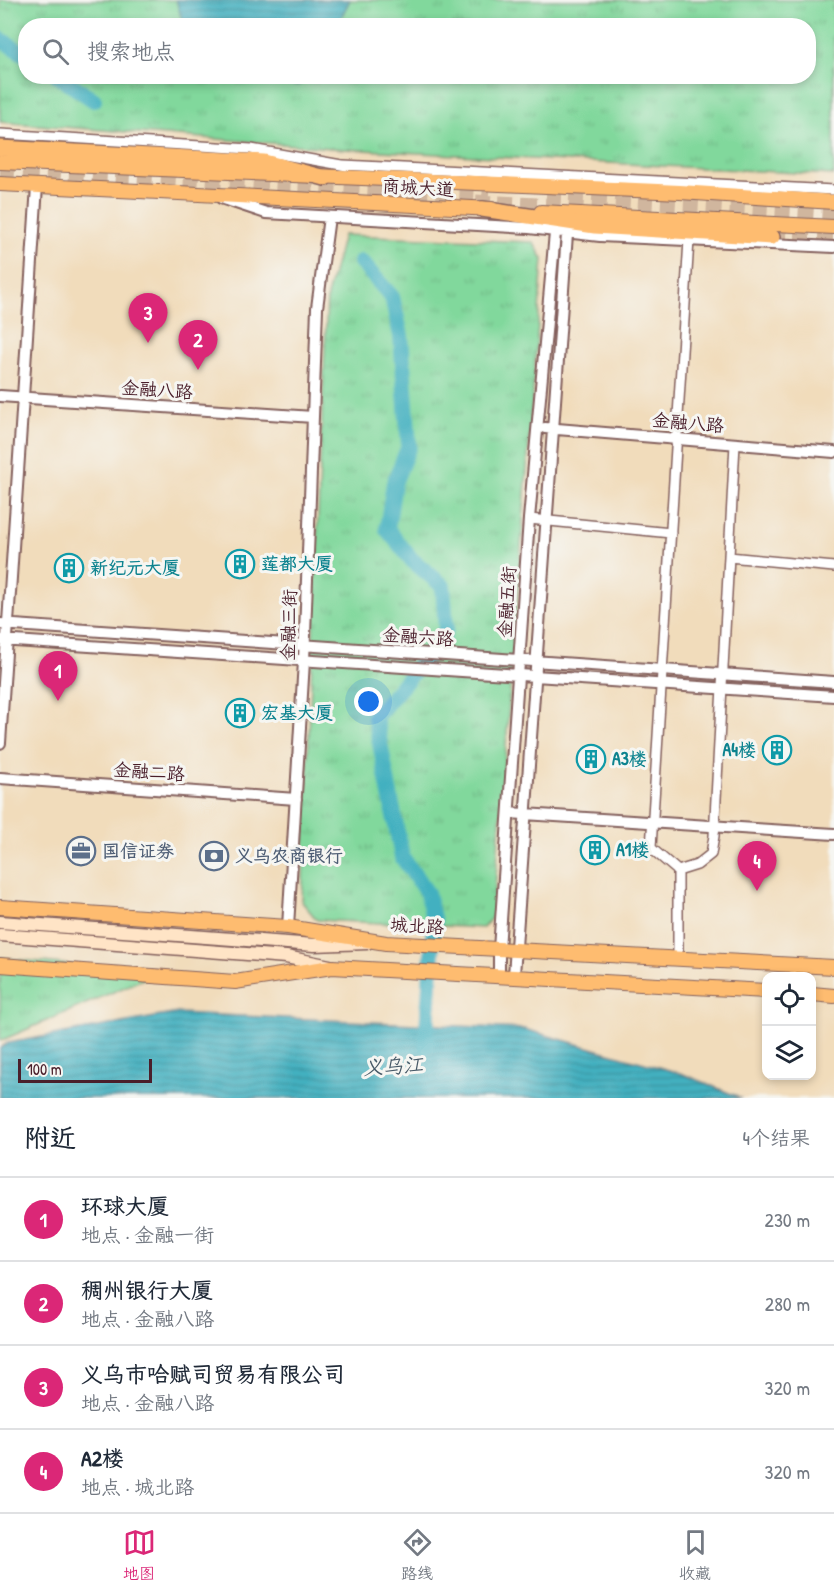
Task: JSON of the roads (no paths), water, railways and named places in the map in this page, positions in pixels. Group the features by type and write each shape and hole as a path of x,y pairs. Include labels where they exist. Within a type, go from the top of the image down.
{"highway":[{"path":"0,148 242,160 294,168 325,178"},
{"path":"482,209 574,224 772,237"}],"main road":[{"name":"商城大道","path":"0,162 389,181 680,192 834,202"},
{"name":"商城大道","path":"0,184 834,227"},
{"name":"城北路","path":"0,907 288,927 392,943 834,967"},
{"path":"0,922 314,945 392,943"},
{"path":"0,935 286,957 332,967 464,972 762,991"},
{"path":"0,964 235,982 332,967"},
{"path":"816,994 834,996"}],"street":[{"path":"0,134 267,150 343,165 389,181"},
{"path":"343,165 834,190"},
{"path":"0,743 4,624 37,186"},
{"path":"212,195 266,213 530,228 567,234 834,247"},
{"name":"金融三街","path":"288,927 304,661 317,308 328,217"},
{"name":"金融五街","path":"499,974 498,949 529,519 555,232"},
{"name":"金融五街","path":"514,975 518,949 545,522 567,234"},
{"path":"678,958 678,871 651,848 689,240"},
{"name":"金融八路","path":"0,396 313,417"},
{"name":"金融八路","path":"538,428 834,452"},
{"path":"678,871 697,865 711,854 735,444"},
{"path":"529,519 672,533"},
{"path":"729,558 834,567"},
{"name":"金融六路","path":"4,624 834,682"},
{"name":"金融六路","path":"3,640 834,696"},
{"name":"金融二路","path":"0,778 296,799"},
{"path":"509,813 834,834"}],"water":[{"path":"176,0 350,0 341,18 182,18"},
{"name":"义乌江","path":"178,1013 524,1029 683,1074 741,1098 0,1098 0,1048 8,1043"}],"waterway":[{"path":"0,39 18,50"},
{"path":"70,84 94,100"},
{"name":"义乌江","path":"361,262 392,297 401,336 409,446 394,483 387,529 412,560 443,586 446,628 442,639 375,717 402,857 427,893 434,922 426,1046"}],"tunnel":[{"path":"0,170 489,194"},
{"path":"546,197 834,212"},
{"path":"476,202 560,206"},
{"path":"772,237 834,239"}],"place":[{"name":"义乌市哈赋司贸易有限公司","path":"148,343"},
{"name":"稠州银行大厦","path":"198,370"},
{"name":"莲都大厦","path":"240,564"},
{"name":"新纪元大厦","path":"69,568"},
{"name":"环球大厦","path":"58,701"},
{"name":"宏基大厦","path":"240,713"},
{"name":"A4楼","path":"777,750"},
{"name":"A3楼","path":"591,759"},
{"name":"A1楼","path":"595,850"},
{"name":"国信证券","path":"81,851"},
{"name":"义乌农商银行","path":"214,856"},
{"name":"A2楼","path":"757,891"}]}
